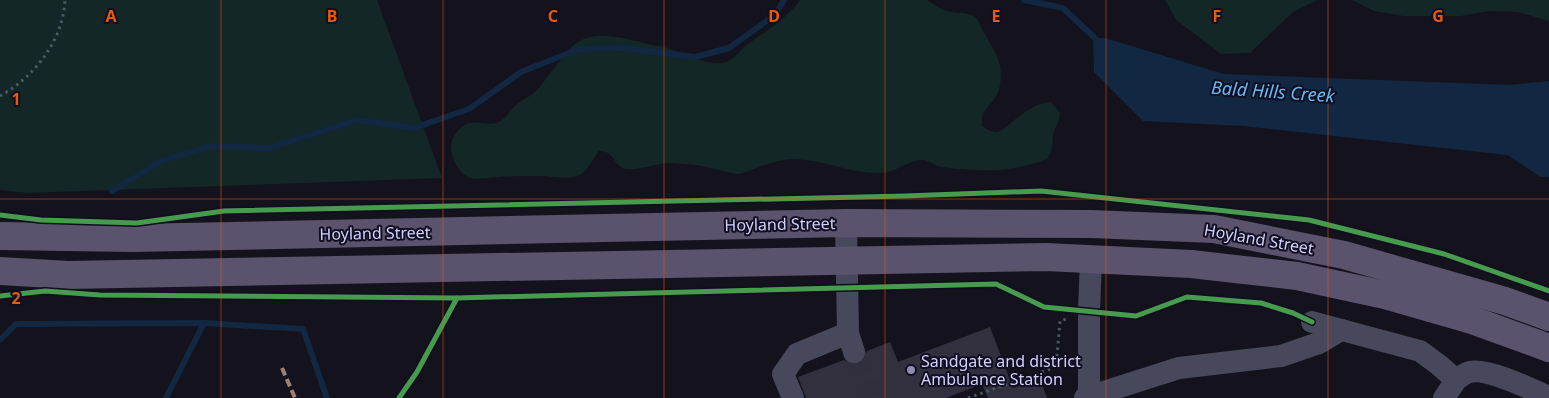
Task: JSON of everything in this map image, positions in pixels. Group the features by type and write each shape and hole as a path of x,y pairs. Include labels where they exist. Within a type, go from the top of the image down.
{"main road":[{"name":"Hoyland Street","path":"0,236 143,238 846,223 1091,224 1214,229 1344,255 1505,301 1549,317"},
{"name":"Hoyland Street","path":"0,271 68,275 1046,258 1190,264 1297,276 1385,295 1472,320 1549,348"}],"street":[{"path":"793,398 783,374 797,354 851,342 846,223"},
{"path":"1091,260 1087,397 1179,368 1282,356 1319,343 1341,330"},
{"path":"1312,322 1420,351 1440,365 1450,389 1470,371 1484,372 1549,397"}],"path":[{"path":"0,96 30,74 45,56 62,20 65,0"},
{"path":"968,398 1056,368 1060,321 1089,311"}],"green space":[{"path":"0,0 377,0 442,178 28,193 0,190"},
{"path":"800,0 927,0 944,10 974,16 994,50 1001,71 999,89 983,114 982,126 990,131 999,131 1031,109 1046,102 1051,102 1060,113 1053,134 1051,153 1042,161 1001,170 941,167 924,160 918,160 892,171 870,173 806,160 788,159 740,174 698,165 672,163 626,169 622,168 609,154 599,151 584,172 572,177 519,176 479,179 468,177 464,174 454,160 451,143 459,129 472,123 490,124 502,120 517,104 536,91 570,48 584,39 594,36 615,37 664,47 708,62 721,63 733,58 745,46 776,24"},
{"path":"1165,0 1318,0 1293,12 1250,53 1221,54 1176,20"},
{"path":"1352,0 1549,0 1549,21 1518,12 1489,11 1461,16 1403,16 1374,11"}],"water":[{"path":"1093,38 1105,38 1224,74 1510,85 1549,81 1549,177 1541,177 1507,155 1242,126 1143,121 1094,72"}],"building":[{"name":"Sandgate and district Ambulance Station","path":"990,327 1013,388 1040,379 1047,398 988,398 982,384 946,398 806,398 798,377 844,360 851,365 858,364 864,360 867,351 890,342 898,362"}],"waterway":[{"name":"Bald Hills Creek","path":"112,191 161,161 211,146 269,148 357,120 414,128 469,109 521,72 579,49 623,48 695,57 729,48 775,15 784,0"},
{"name":"Bald Hills Creek","path":"1024,0 1063,8 1099,42"},
{"path":"0,340 16,324 204,323 303,329 327,398"},
{"path":"166,398 204,323"}],"tunnel":[{"path":"854,352 871,398"}],"marked path":[{"path":"282,368 295,398"}],"cycle path":[{"path":"0,215 41,220 137,223 224,211 905,196 1041,191 1309,220 1444,254 1549,291"},
{"path":"0,296 45,291 100,295 457,298 996,284 1044,307 1136,316 1187,297 1261,303 1293,313 1312,322"},
{"path":"399,398 417,372 457,298"}],"place":[{"name":"Sandgate and district Ambulance Station","path":"911,370"}]}
